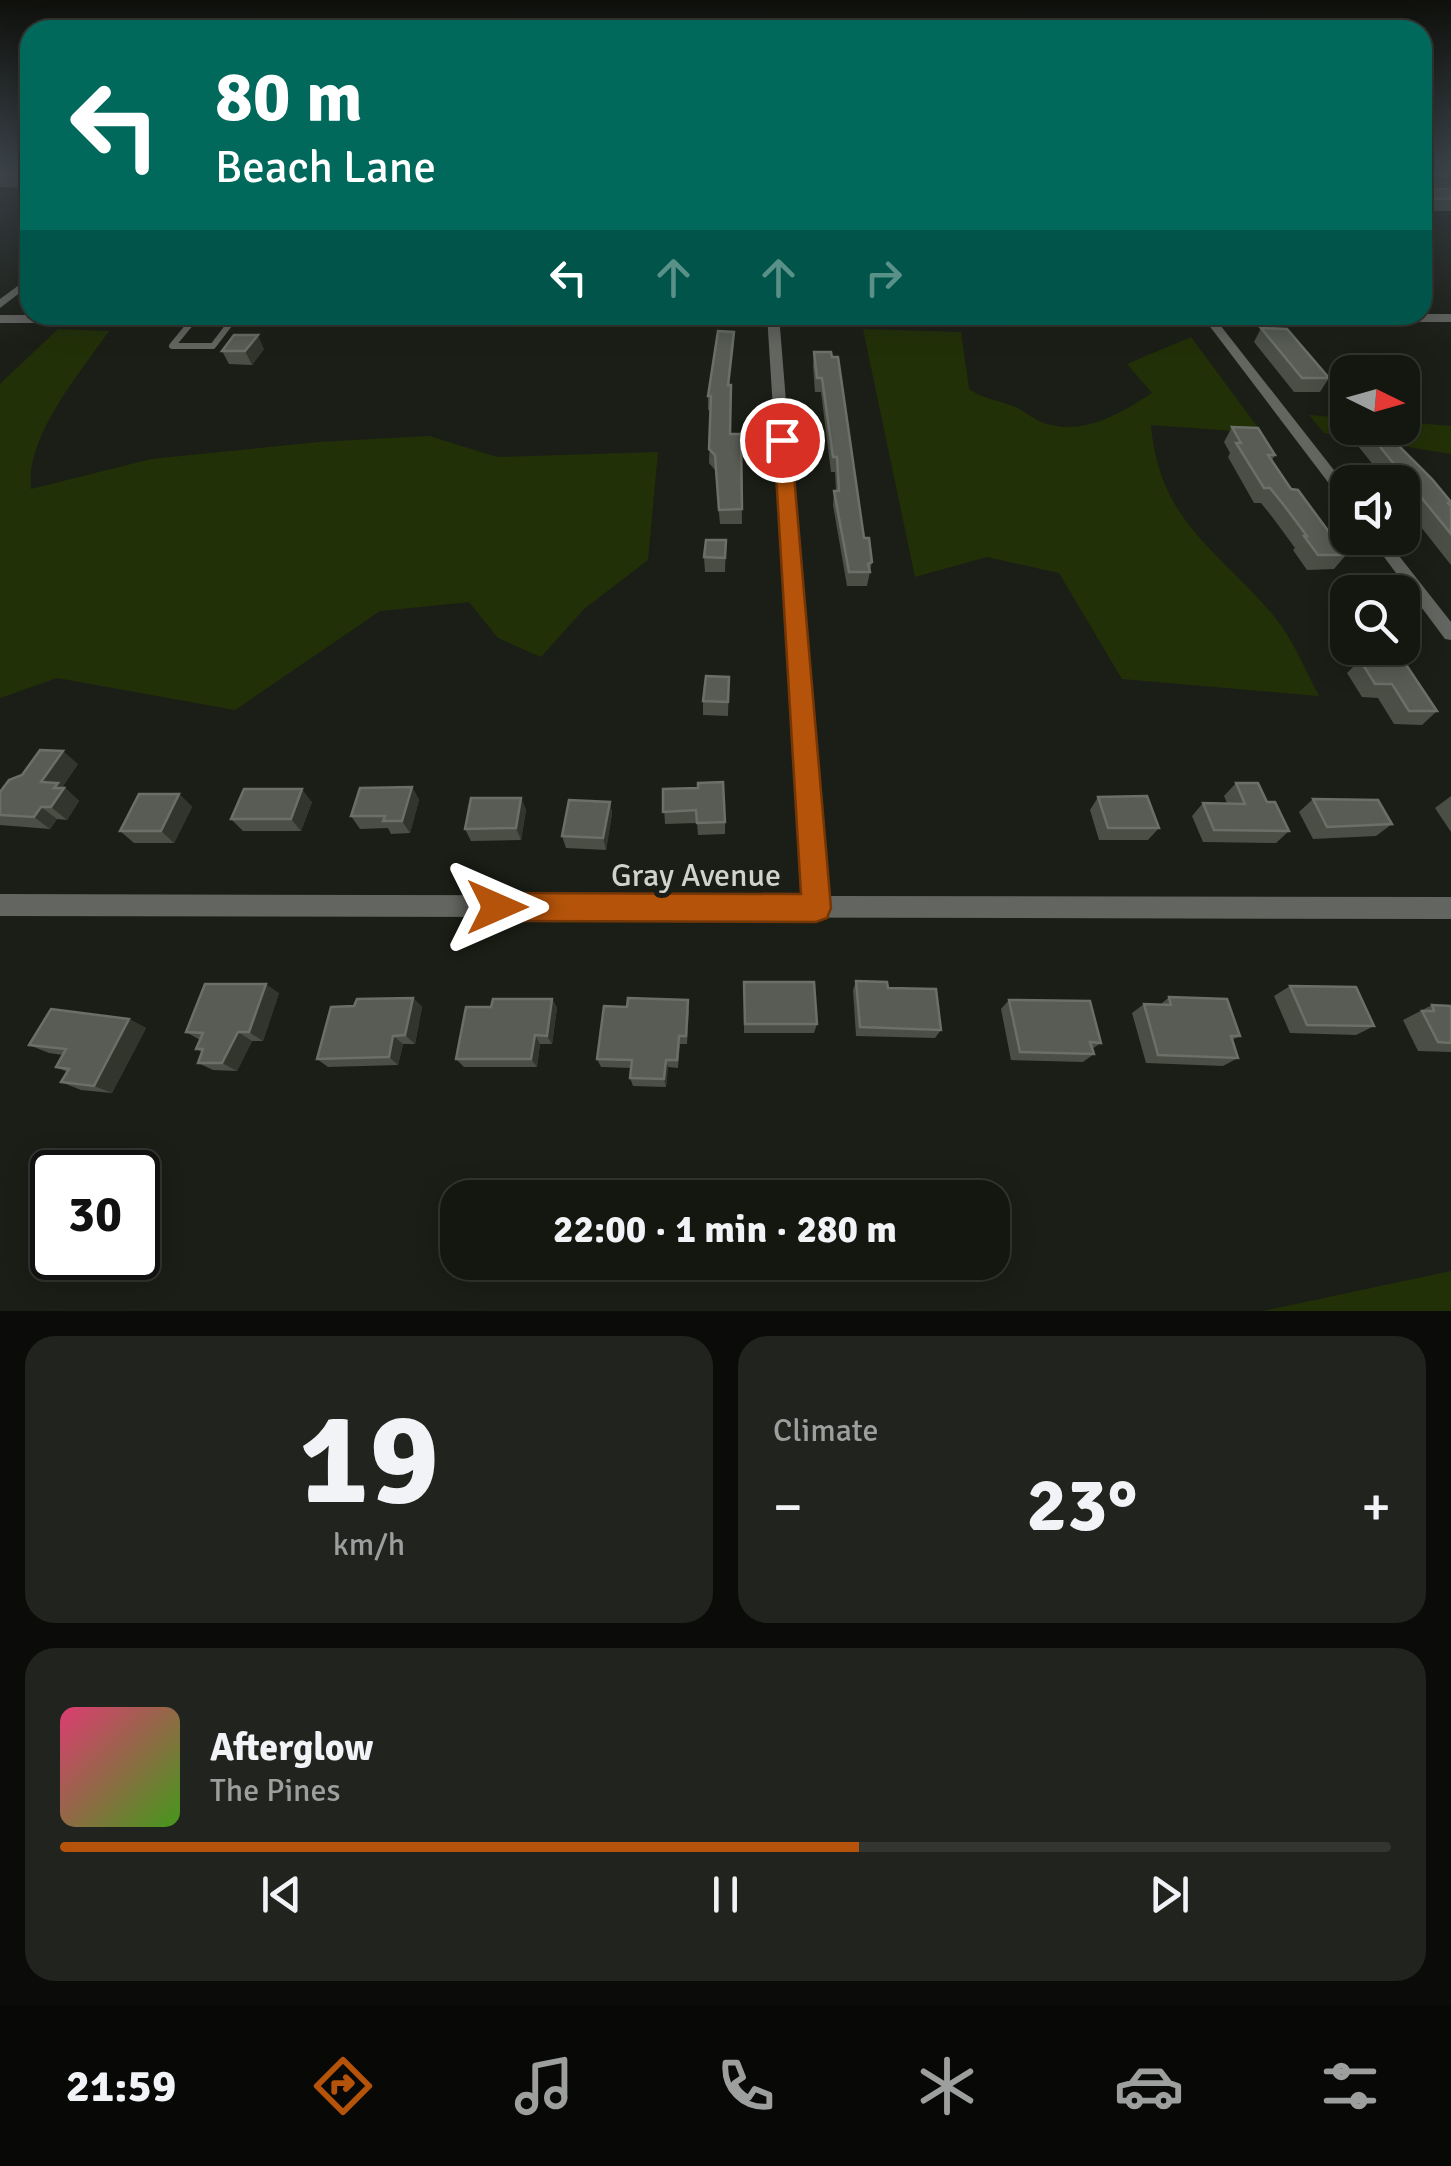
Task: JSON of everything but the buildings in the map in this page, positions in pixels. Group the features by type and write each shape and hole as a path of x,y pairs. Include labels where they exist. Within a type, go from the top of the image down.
{"street":[{"path":"0,305 20,288"},
{"path":"775,325 816,908"},
{"path":"1214,325 1330,476"},
{"path":"1390,555 1451,634"},
{"name":"Gray Avenue","path":"0,905 1451,908"}],"lane":[{"path":"189,325 172,346 213,346 228,325"}],"green space":[{"path":"58,329 109,331 45,427 31,469 31,489 151,459 319,442 429,436 497,457 658,452 648,560 584,609 541,657 498,638 469,602 380,611 235,710 57,678 0,698 0,384"},
{"path":"863,329 961,332 969,389 1041,422 1071,427 1113,416 1152,393 1127,364 1191,337 1262,433 1151,425 1156,458 1178,510 1280,624 1319,696 1122,679 1059,573 987,557 915,577"},
{"path":"1309,415 1330,417 1330,434 1324,433"},
{"path":"1420,423 1451,426 1451,454 1397,445 1420,445"},
{"path":"1451,1271 1451,1311 1263,1311"}],"route":[{"path":"497,907 816,908 782,440"}]}
